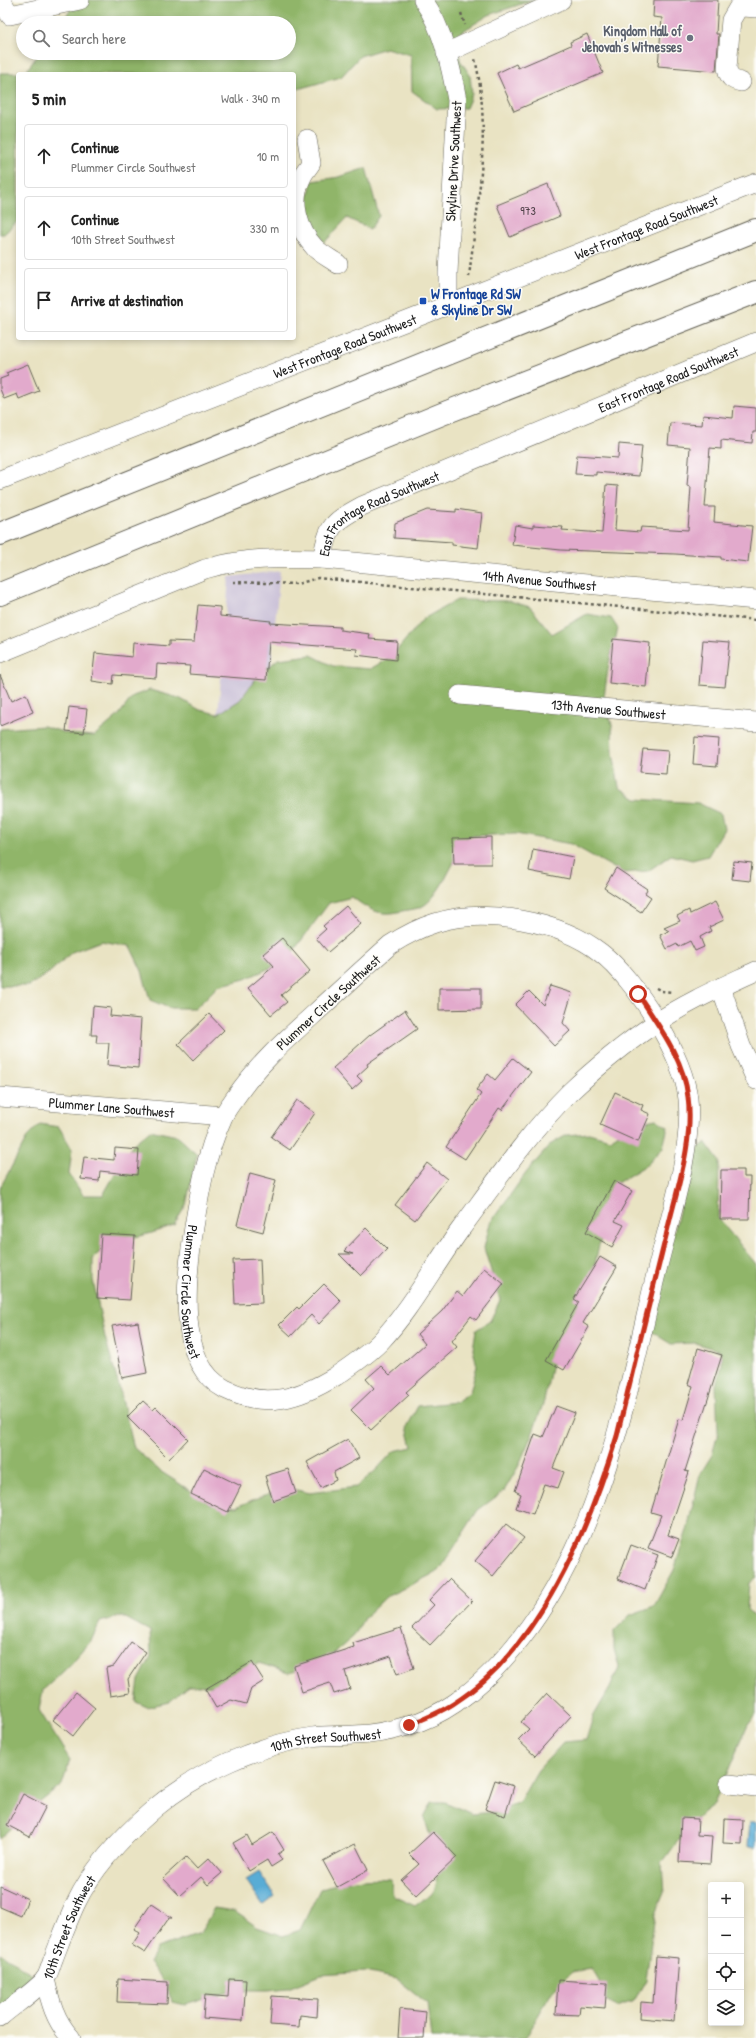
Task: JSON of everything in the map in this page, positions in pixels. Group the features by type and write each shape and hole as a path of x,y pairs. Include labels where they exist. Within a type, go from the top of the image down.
{"highway":[{"path":"0,534 756,230"},
{"path":"0,594 442,414 755,293"}],"street":[{"path":"1,0 10,15 80,0"},
{"name":"Skyline Drive Southwest","path":"423,0 431,11 446,53 452,72 457,100 448,273 448,305"},
{"path":"446,53 561,0"},
{"path":"740,82 733,80 728,76 727,68 731,20 738,8 756,8"},
{"path":"296,195 300,179 311,163 307,139"},
{"name":"West Frontage Road Southwest","path":"0,480 448,305 756,182"},
{"path":"296,210 302,230 315,248 338,264"},
{"name":"East Frontage Road Southwest","path":"0,653 219,565 233,561 264,558 322,559 327,534 335,522 362,506 756,342"},
{"name":"14th Avenue Southwest","path":"322,559 756,600"},
{"name":"13th Avenue Southwest","path":"460,696 756,722"},
{"name":"Plummer Circle Southwest","path":"656,1023 622,973 610,960 589,943 568,933 525,921 479,917 448,920 411,933 390,945 268,1056 244,1085 223,1116 208,1155 200,1186 190,1254 188,1325 194,1352 199,1364 212,1380 221,1387 240,1396 258,1400 300,1396 315,1390 354,1364 380,1342 410,1303 457,1233 522,1147 562,1101 593,1071 656,1023 722,987 756,971"},
{"path":"722,987 741,1046 756,1080"},
{"name":"10th Street Southwest","path":"0,2017 45,1979 78,1899 88,1882 133,1828 158,1806 180,1790 218,1767 272,1746 319,1736 354,1735 391,1730 409,1725 440,1712 454,1704 494,1670 516,1646 547,1602 574,1553 590,1517 609,1463 617,1436 682,1167 687,1140 688,1096 682,1072 673,1051 656,1023"},
{"name":"Plummer Lane Southwest","path":"0,1097 223,1116"},
{"path":"729,1784 756,1787"},
{"path":"45,1979 52,2008 58,2021 71,2038"}],"path":[{"path":"469,277 481,172 482,100 475,60"},
{"path":"232,582 297,584 318,578 756,620"},
{"path":"655,987 662,991 675,993"}],"shaded area":[{"path":"280,571 271,664 257,677 240,700 218,714 229,577"}],"green space":[{"path":"73,0 533,0 489,15 458,34 460,60 470,75 472,94 466,108 437,109 412,91 411,55 386,48 360,56 341,77 296,89 296,72 26,72 34,60 296,60 296,16 66,16 70,11"},
{"path":"0,73 16,73 16,223 4,234 0,234"},
{"path":"366,168 379,216 370,229 347,218 324,243 305,210 312,181 339,177"},
{"path":"457,600 510,601 530,607 552,634 587,614 611,618 618,629 609,663 604,696 612,725 613,753 619,787 636,799 698,803 721,814 724,829 708,856 692,860 671,855 648,871 623,873 571,844 516,834 468,836 436,894 423,906 394,913 381,913 369,909 352,897 329,903 286,961 245,979 218,986 196,1008 169,1008 150,1000 142,971 130,946 101,941 72,952 50,972 29,986 0,986 0,729 44,726 69,734 94,736 118,716 133,696 150,690 179,698 200,710 218,714 240,700 257,677 278,659 311,655 333,666 370,669 391,657 423,619"},
{"path":"656,1119 668,1127 663,1147 648,1164 617,1183 607,1226 599,1245 594,1269 552,1364 544,1401 518,1467 504,1491 478,1510 439,1571 386,1597 364,1618 354,1636 333,1654 310,1668 288,1673 259,1663 236,1678 216,1685 189,1686 169,1702 147,1707 136,1702 139,1680 151,1657 150,1631 122,1616 100,1622 91,1641 67,1668 43,1690 39,1710 70,1760 62,1785 35,1806 0,1839 0,1188 28,1136 40,1124 59,1127 72,1149 69,1174 83,1195 103,1195 132,1145 150,1130 177,1136 197,1154 186,1205 174,1225 152,1233 110,1243 93,1258 93,1280 105,1337 134,1448 160,1471 211,1504 236,1507 264,1495 292,1489 310,1493 356,1487 375,1471 394,1451 412,1447 407,1427 418,1406 456,1402 470,1392 477,1366 473,1349 476,1330 490,1321 500,1300 484,1248 490,1223 526,1173 551,1144 567,1135 589,1133 610,1139 632,1124"},
{"path":"706,1143 719,1161 718,1218 756,1264 756,1577 749,1583 747,1609 756,1620 756,1715 748,1725 714,1804 693,1820 662,1863 664,1893 655,1914 646,1980 634,2001 616,2007 606,2001 600,1983 592,1969 572,1972 552,1992 525,2038 431,2038 427,2003 397,1979 365,1972 321,1975 288,1988 268,1990 236,1990 185,2005 173,2002 160,1976 149,1963 157,1948 200,1933 214,1908 234,1911 257,1927 283,1936 300,1930 320,1889 338,1883 372,1878 391,1879 393,1896 415,1906 431,1894 437,1876 435,1855 424,1817 432,1802 445,1802 472,1814 495,1812 519,1802 538,1770 564,1742 586,1740 593,1717 610,1688 619,1667 614,1649 614,1631 630,1615 654,1606 674,1570 687,1530 700,1474 712,1455 718,1433 716,1385 722,1366 722,1355 719,1350 695,1343 671,1344 650,1331 694,1150"},
{"path":"0,1953 35,1976 32,2001 0,2015"}],"water":[{"path":"750,1821 756,1821 756,1847 748,1846"},
{"path":"259,1872 275,1896 263,1905 246,1880"}],"building":[{"name":"Kingdom Hall of Jehovah's Witnesses","path":"654,0 718,0 716,34 719,34 716,71 658,66 662,18 653,17"},
{"path":"587,34 603,73 514,111 497,73 516,64 518,68 553,53 571,45 570,42"},
{"path":"548,184 560,216 510,237 497,205"},
{"path":"28,364 39,391 19,399 17,394 4,399 0,389 0,379 8,376 6,373"},
{"path":"734,406 756,408 756,432 753,432 752,443 721,440 721,449 710,448 705,507 715,507 714,522 752,526 748,562 721,559 721,557 561,550 512,545 515,525 533,528 533,525 563,527 562,530 602,533 606,485 618,486 615,530 640,532 641,527 688,530 691,487 687,486 690,447 668,445 670,423 702,425 703,415 733,418"},
{"path":"619,444 642,446 639,476 596,472 596,475 575,474 577,455 618,458"},
{"path":"456,509 482,513 478,548 452,545 452,542 394,538 395,523 427,510 456,512"},
{"path":"198,605 220,607 220,616 271,621 270,623 340,627 340,630 370,634 369,639 397,641 396,660 356,655 357,649 269,642 266,680 189,674 190,666 157,664 156,678 114,675 113,684 92,681 95,653 132,657 133,643 169,646 169,641 194,642"},
{"path":"613,639 650,643 646,687 609,683"},
{"path":"703,640 730,642 725,687 699,685"},
{"path":"0,675 11,701 26,694 33,712 0,726"},
{"path":"69,707 87,709 84,733 66,731"},
{"path":"695,737 719,739 717,766 693,764"},
{"path":"643,749 668,751 666,774 640,772"},
{"path":"491,837 491,864 454,864 453,838"},
{"path":"533,849 573,857 569,879 529,871"},
{"path":"734,861 752,863 750,881 732,879"},
{"path":"616,868 647,889 645,893 651,897 641,912 604,888"},
{"path":"715,902 724,920 709,927 711,931 700,937 704,947 695,951 690,941 678,947 677,944 667,949 660,935 669,931 664,928 680,921 677,916 689,910 690,914"},
{"path":"346,906 361,924 328,952 316,938 326,929 323,926"},
{"path":"282,938 310,971 281,995 287,1002 271,1015 248,988 274,966 263,954"},
{"path":"550,986 572,993 563,1023 570,1031 554,1046 515,1005 529,991 543,1005"},
{"path":"439,988 481,988 481,1009 439,1010"},
{"path":"93,1006 111,1008 110,1016 141,1019 138,1068 107,1065 109,1043 96,1043 97,1035 91,1035"},
{"path":"405,1010 417,1029 367,1064 368,1066 357,1076 362,1081 352,1090 333,1068 370,1035"},
{"path":"209,1014 224,1030 193,1060 178,1044"},
{"path":"513,1058 531,1072 502,1110 499,1108 465,1159 446,1147 481,1094 476,1090 488,1074 495,1080"},
{"path":"615,1092 643,1105 641,1110 650,1114 638,1142 600,1125"},
{"path":"297,1100 315,1113 290,1150 271,1137"},
{"path":"115,1148 139,1150 137,1175 100,1171 99,1181 81,1179 84,1157 114,1160"},
{"path":"427,1163 447,1179 415,1220 395,1205"},
{"path":"721,1170 744,1170 744,1177 750,1177 749,1219 720,1219"},
{"path":"250,1173 276,1180 263,1232 237,1225"},
{"path":"614,1181 632,1191 615,1221 624,1225 612,1247 586,1232"},
{"path":"366,1228 387,1249 361,1276 339,1254 353,1254 344,1251"},
{"path":"101,1234 135,1236 130,1300 97,1298"},
{"path":"600,1257 617,1267 583,1323 589,1327 564,1370 546,1360 579,1302 574,1299"},
{"path":"260,1259 262,1303 235,1304 233,1260"},
{"path":"484,1268 504,1284 476,1320 471,1316 452,1341 457,1347 406,1392 409,1395 371,1430 351,1410 374,1388 366,1379 381,1366 390,1375 425,1344 417,1334 442,1311 457,1291 463,1296"},
{"path":"324,1284 341,1301 319,1324 311,1315 291,1336 279,1325 297,1307 299,1309"},
{"path":"138,1322 147,1373 122,1378 112,1326"},
{"path":"698,1348 722,1355 685,1471 689,1472 668,1535 679,1539 672,1557 648,1548 661,1515 651,1512 679,1419 683,1420 693,1386 688,1384"},
{"path":"143,1401 153,1410 156,1407 188,1439 169,1459 127,1417"},
{"path":"556,1406 575,1413 553,1468 564,1472 558,1488 544,1484 533,1514 516,1508 521,1494 515,1491 535,1434 543,1437"},
{"path":"348,1439 359,1458 334,1472 336,1480 321,1488 307,1462"},
{"path":"204,1468 241,1486 228,1512 191,1494"},
{"path":"288,1469 296,1493 273,1501 265,1476"},
{"path":"506,1524 524,1538 493,1576 475,1561"},
{"path":"631,1545 658,1555 645,1590 618,1579"},
{"path":"449,1579 472,1601 430,1645 412,1628 434,1605 429,1600"},
{"path":"401,1628 414,1668 397,1674 391,1656 345,1671 350,1689 334,1694 330,1683 302,1692 294,1666 354,1647 353,1643"},
{"path":"131,1642 146,1652 128,1679 130,1693 110,1696 106,1668 114,1666"},
{"path":"252,1662 264,1681 251,1689 246,1704 231,1700 216,1708 205,1689"},
{"path":"76,1692 95,1708 73,1736 53,1720"},
{"path":"547,1693 571,1716 535,1756 518,1740 529,1729 521,1722"},
{"path":"495,1780 514,1786 505,1816 485,1809"},
{"path":"23,1794 46,1806 30,1837 7,1825"},
{"path":"681,1818 698,1819 697,1835 712,1836 710,1864 679,1862"},
{"path":"724,1819 743,1820 742,1844 723,1843"},
{"path":"273,1832 284,1850 278,1854 282,1860 271,1867 267,1860 249,1871 233,1843 247,1835 252,1845"},
{"path":"433,1832 457,1857 416,1896 401,1880 419,1864 409,1854"},
{"path":"355,1844 368,1870 337,1887 323,1861"},
{"path":"186,1857 197,1869 209,1858 222,1873 208,1885 201,1877 180,1896 163,1878"},
{"path":"0,1886 28,1899 21,1916 0,1907"},
{"path":"151,1904 172,1918 169,1918 145,1953 132,1945 140,1933 134,1929"},
{"path":"656,1956 679,1958 674,2021 640,2018 641,2002 653,2003"},
{"path":"118,1979 168,1982 167,2004 117,2002"},
{"path":"229,1979 246,1980 243,2021 203,2018 205,1995 228,1997"},
{"path":"558,1980 607,1983 605,2008 580,2006 579,2015 556,2014"},
{"path":"272,1996 318,1999 317,2017 300,2015 299,2027 270,2025"},
{"path":"400,2009 426,2012 424,2038 398,2038"}],"place":[{"name":"Kingdom Hall of Jehovah's Witnesses","path":"690,38"},
{"name":"W Frontage Rd SW & Skyline Dr SW","path":"423,301"}],"route":[{"path":"409,1725 440,1712 454,1704 494,1670 516,1646 547,1602 574,1553 590,1517 605,1476 617,1436 682,1167 687,1140 689,1115 688,1096 682,1072 673,1051 638,994"}]}
